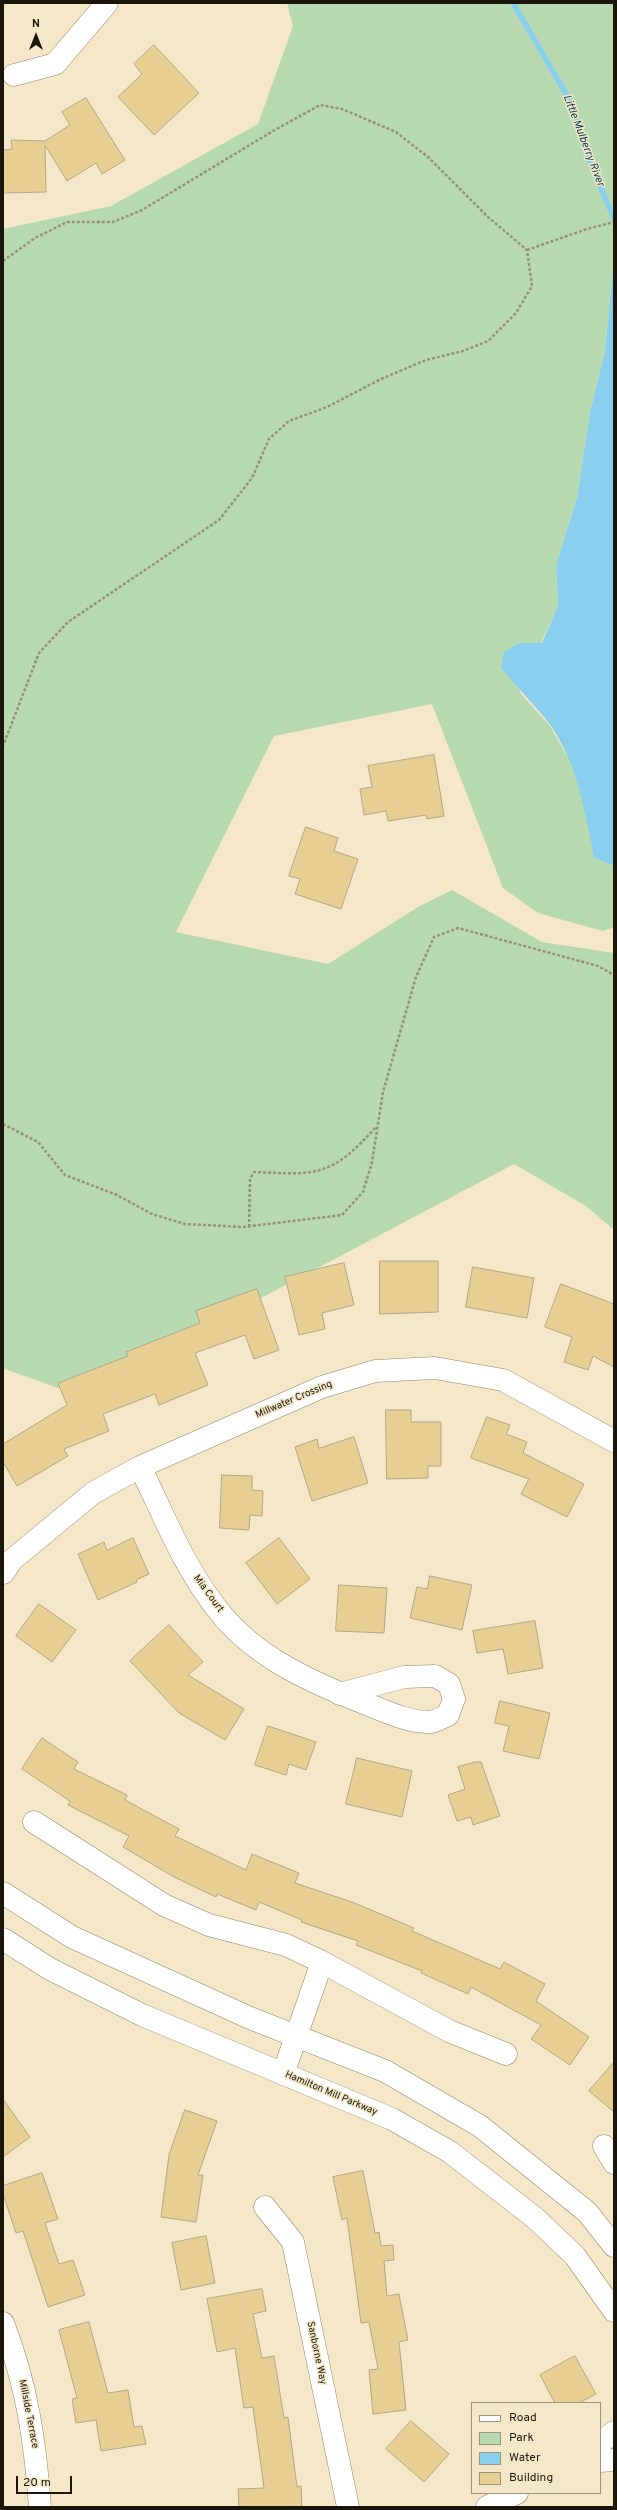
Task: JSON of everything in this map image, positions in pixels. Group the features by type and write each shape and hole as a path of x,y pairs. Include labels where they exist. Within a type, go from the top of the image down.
{"street":[{"path":"14,74 55,64 107,3"},
{"name":"Millwater Crossing","path":"3,1573 12,1560 93,1493 140,1467 322,1387 376,1371 435,1368 503,1380 614,1441"},
{"name":"Mia Court","path":"140,1467 192,1572 218,1611 250,1643 288,1669 340,1694"},
{"path":"34,1822 164,1905 209,1925 286,1945 322,1962 449,2031 506,2054"},
{"path":"3,1892 72,1937 250,2018 385,2071 480,2126 587,2212 614,2246"},
{"name":"Hamilton Mill Parkway","path":"3,1940 50,1969 142,2015 392,2119 450,2152 535,2218 575,2256 614,2310"},
{"path":"283,2074 298,2036 322,1962"},
{"name":"Sanborne Way","path":"265,2207 293,2242 348,2507"},
{"name":"Millside Terrace","path":"3,2324 17,2361 36,2448 40,2507"},
{"path":"601,2442 614,2432"},
{"path":"601,2461 614,2460"},
{"path":"487,2507 515,2494"}],"path":[{"path":"3,261 35,238 67,222 113,222 142,210 320,105 342,109 396,132 428,156 488,217 527,250 532,286 516,313 488,341 463,351 426,360 382,379 327,407 289,421 269,439 252,478 219,520 162,560 68,622 39,652 3,746"},
{"path":"527,250 587,229 614,222"},
{"path":"3,1124 38,1142 65,1175 117,1195 152,1214 186,1224 249,1227 342,1215 364,1192 372,1162 382,1092 416,977 434,937 458,928 598,966 614,975"},
{"path":"249,1227 250,1187 254,1172 300,1174 325,1169 338,1164 356,1149 376,1127"}],"green space":[{"path":"287,3 614,3 614,258 605,351 590,412 577,498 556,565 558,605 541,643 519,643 504,652 521,694 550,726 569,759 582,794 594,858 614,866 614,927 603,931 538,913 503,888 432,704 274,736 176,932 328,964 418,907 452,890 542,942 614,953 614,1230 586,1206 514,1164 78,1395 5,1369 3,1370 3,229 111,206 258,124 293,26"}],"water":[{"path":"614,258 614,866 594,858 584,807 574,773 560,741 551,726 501,668 504,652 519,643 542,643 558,605 556,565 577,498 590,412 605,351"}],"building":[{"path":"154,45 199,93 154,135 118,97 142,74 134,64"},
{"path":"86,98 125,160 102,174 96,163 67,181 45,145 46,192 3,193 3,150 12,149 11,140 45,141 70,125 62,112"},
{"path":"434,755 444,816 427,819 426,815 388,821 386,811 364,815 360,789 372,787 368,766"},
{"path":"306,827 338,838 334,851 358,859 341,909 295,894 300,879 289,876"},
{"path":"380,1261 438,1261 438,1312 380,1314"},
{"path":"344,1263 354,1305 322,1313 325,1329 299,1335 285,1277"},
{"path":"473,1267 534,1278 527,1318 466,1307"},
{"path":"561,1284 614,1304 614,1367 593,1356 588,1370 564,1362 572,1337 545,1327"},
{"path":"257,1289 279,1350 254,1359 245,1335 195,1353 208,1385 159,1405 155,1394 103,1414 109,1431 64,1449 68,1456 17,1486 3,1462 3,1444 67,1405 58,1383 128,1356 126,1352 200,1323 196,1311"},
{"path":"386,1410 411,1410 411,1422 441,1422 441,1466 428,1466 428,1478 387,1479"},
{"path":"487,1417 510,1425 506,1434 527,1442 523,1453 584,1484 567,1517 521,1494 529,1479 471,1458"},
{"path":"354,1437 368,1483 312,1501 295,1447 317,1439 319,1448"},
{"path":"222,1475 252,1476 252,1490 263,1491 262,1516 250,1515 249,1530 220,1528"},
{"path":"133,1538 149,1574 136,1580 137,1582 98,1600 78,1554 104,1542 107,1550"},
{"path":"279,1538 310,1579 277,1604 246,1563"},
{"path":"430,1576 472,1585 462,1630 410,1618 417,1587 427,1589"},
{"path":"339,1585 387,1588 384,1633 336,1631"},
{"path":"39,1604 76,1630 52,1662 16,1636"},
{"path":"535,1621 543,1668 508,1674 503,1649 477,1653 473,1631"},
{"path":"169,1625 203,1662 188,1675 244,1709 225,1740 179,1713 130,1661"},
{"path":"500,1701 550,1713 539,1759 503,1751 509,1726 495,1723"},
{"path":"268,1726 316,1742 306,1770 289,1764 286,1775 255,1765"},
{"path":"42,1738 78,1762 74,1769 127,1795 125,1800 179,1829 175,1836 246,1870 252,1854 299,1873 295,1883 352,1902 414,1928 412,1931 500,1969 504,1962 545,1984 536,2001 589,2037 570,2065 531,2039 541,2025 471,1987 468,1994 421,1973 422,1971 356,1945 358,1941 301,1922 302,1920 259,1902 256,1910 217,1894 216,1897 174,1877 123,1847 129,1836 68,1805 70,1801 22,1769"},
{"path":"357,1758 412,1771 402,1817 346,1804"},
{"path":"475,1762 481,1762 500,1816 473,1825 471,1817 457,1821 448,1795 465,1789 458,1767"},
{"path":"614,2062 614,2112 589,2091"},
{"path":"3,2099 30,2137 3,2157"},
{"path":"185,2110 217,2121 198,2175 203,2175 196,2222 161,2217 169,2155"},
{"path":"363,2171 375,2233 379,2232 381,2246 393,2245 394,2260 384,2261 387,2296 399,2294 408,2340 399,2342 406,2410 373,2414 369,2370 378,2369 369,2322 361,2323 347,2218 342,2220 333,2177"},
{"path":"42,2173 58,2219 45,2223 59,2264 73,2260 85,2295 48,2307 23,2231 16,2233 3,2194 3,2186"},
{"path":"206,2236 215,2283 181,2290 172,2243"},
{"path":"262,2289 266,2311 253,2314 262,2358 274,2356 284,2418 288,2417 297,2487 301,2486 302,2507 239,2507 238,2489 264,2488 253,2407 244,2408 235,2348 217,2352 207,2299"},
{"path":"89,2322 108,2393 128,2390 134,2427 142,2426 146,2444 101,2451 96,2420 76,2423 72,2399 77,2398 59,2330"},
{"path":"575,2356 596,2394 581,2402 554,2402 540,2375"},
{"path":"411,2421 449,2454 424,2482 386,2449"}],"waterway":[{"name":"Little Mulberry River","path":"513,3 568,97 588,157 614,219"}]}
